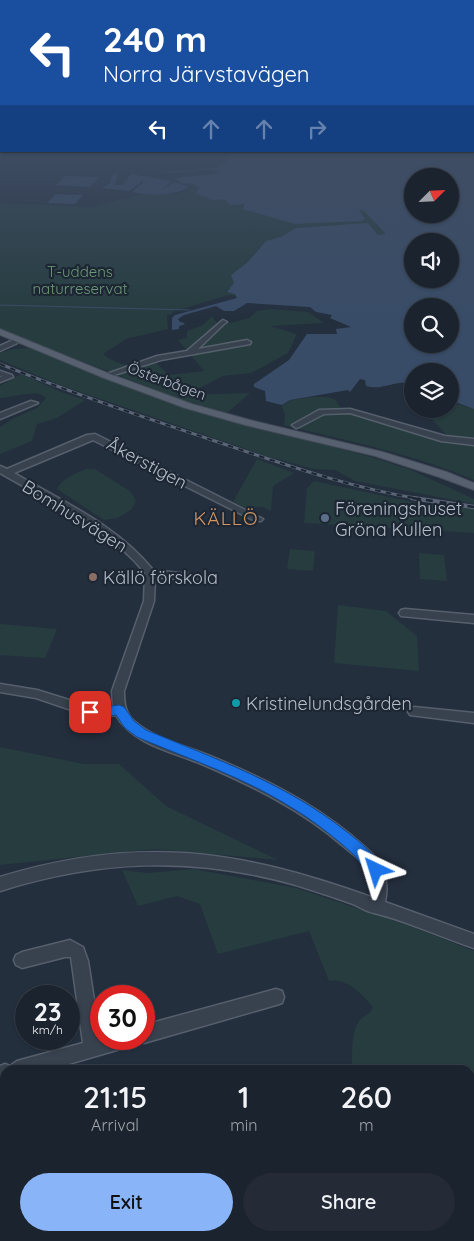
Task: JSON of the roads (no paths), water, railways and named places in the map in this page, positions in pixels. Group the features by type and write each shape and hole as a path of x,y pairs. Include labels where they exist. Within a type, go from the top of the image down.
{"main road":[{"name":"Österbågen","path":"0,332 108,375 215,414 409,462 474,486"},
{"name":"Österbågen","path":"329,443 414,469 474,494"}],"street":[{"path":"190,352 223,322"},
{"path":"0,349 20,340"},
{"path":"108,375 160,358 247,342"},
{"path":"0,373 9,377 0,380"},
{"path":"0,416 34,403"},
{"path":"296,425 322,412 350,411 444,440 474,442"},
{"name":"Åkerstigen","path":"3,471 90,437 96,437 258,518"},
{"name":"Bomhusvägen","path":"3,471 99,528 137,556 150,573"},
{"path":"204,579 150,573 149,601 120,683 117,699 119,710 129,725 141,733 272,790 309,811 333,828 358,849 376,870 381,885 376,907"},
{"path":"404,613 474,619"},
{"path":"0,688 37,694 95,713 119,710"},
{"path":"414,712 474,718"},
{"path":"0,884 79,864 115,860 182,858 230,863 267,871 474,942"},
{"path":"22,960 65,949 77,952 90,1029"},
{"path":"155,1031 276,997"},
{"path":"35,1065 90,1050"}],"water":[{"path":"228,204 404,204 404,223 459,223 459,204 474,204 474,409 459,403 459,363 404,363 404,382 372,387 366,386 365,380 360,379 350,392 348,390 290,400 282,405 266,401 265,391 254,387 254,384 289,360 307,334 337,334 336,329 351,327 330,318 332,315 316,312 310,307 247,303 234,311 224,311 216,306 184,315 178,319 180,322 185,323 179,326 179,329 172,330 172,318 175,315 237,298 235,294 227,292 234,283 231,275 248,262 266,241 281,237 296,228 368,223 378,235 386,234 363,210 359,210 365,219 362,221 295,224 243,209 245,204"}],"waterway":[{"path":"0,305 189,310"}],"railway":[{"path":"0,364 53,385 291,467 368,489 421,499"},
{"path":"412,498 474,507"}],"place":[{"name":"Föreningshuset Gröna Kullen","path":"325,518"},
{"name":"Källö förskola","path":"93,577"},
{"name":"Kristinelundsgården","path":"236,703"}],"district":[{"name":"KÄLLÖ","path":"226,518"}],"park label":[{"name":"T-uddens naturreservat","path":"80,280"}]}
